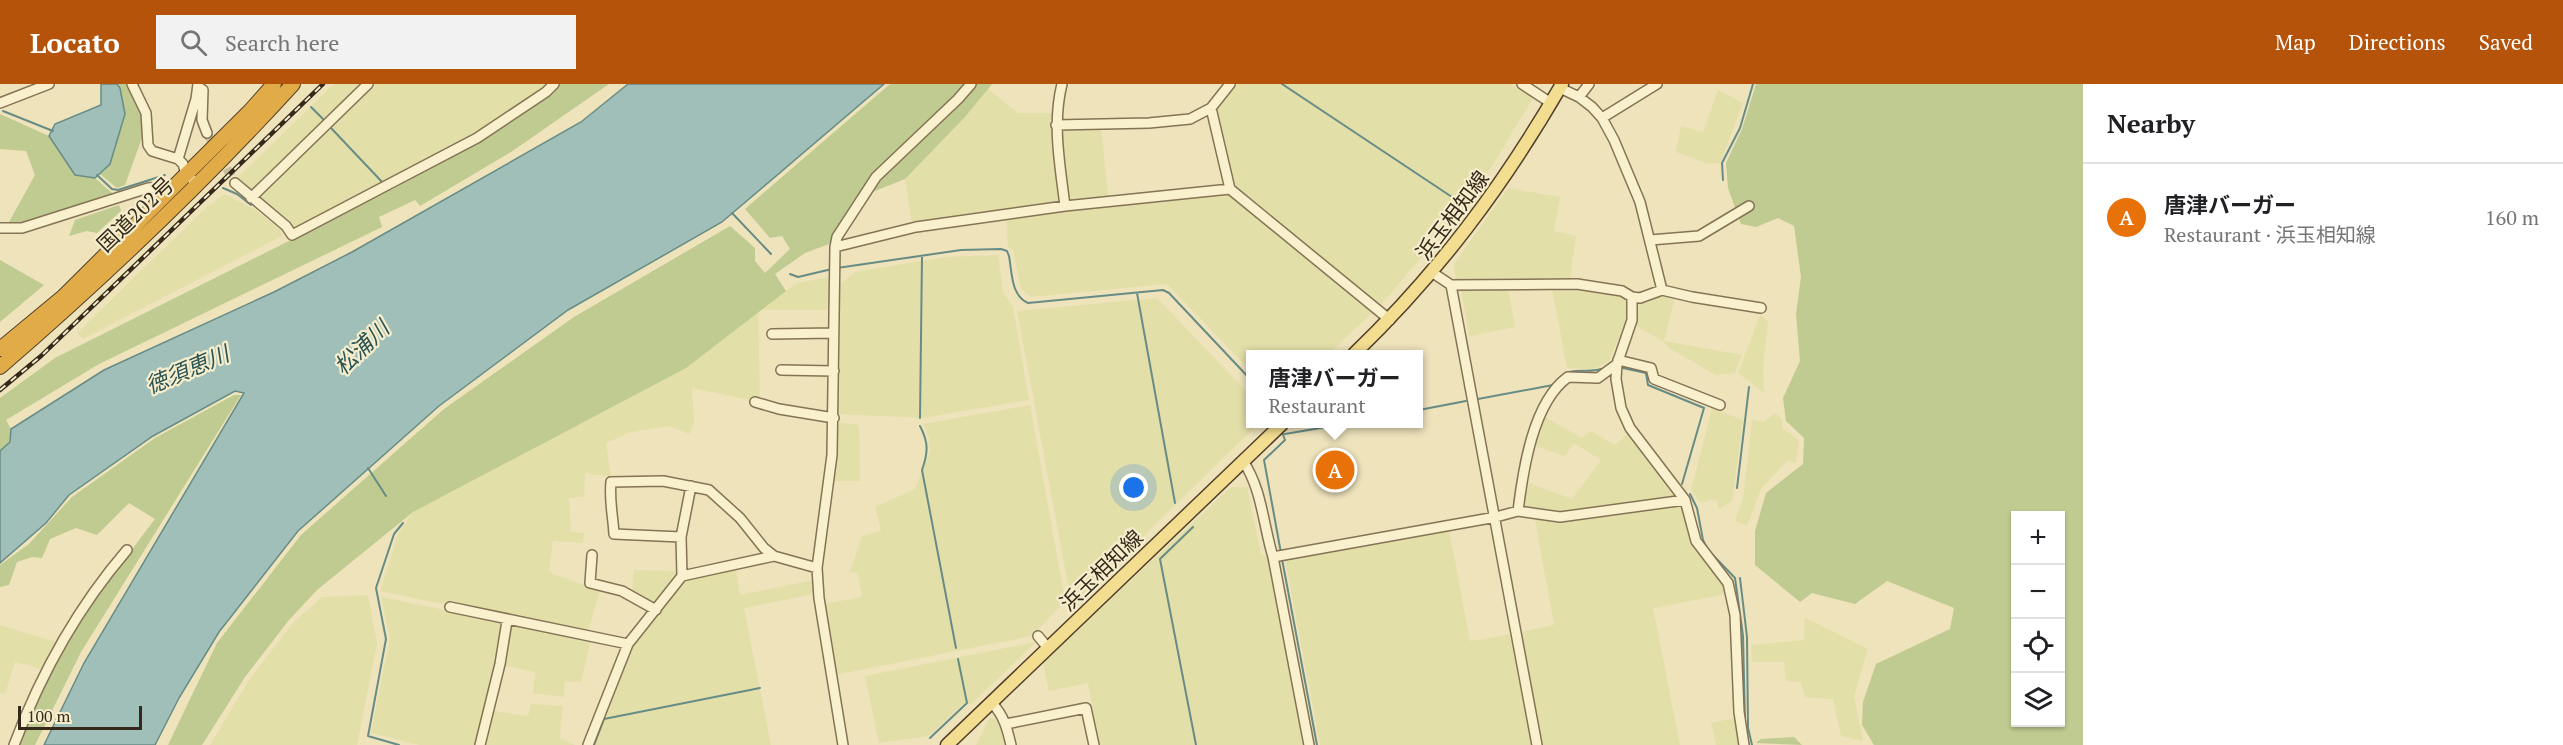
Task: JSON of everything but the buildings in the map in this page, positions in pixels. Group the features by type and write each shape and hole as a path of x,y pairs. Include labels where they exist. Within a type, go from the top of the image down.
{"highway":[{"name":"国道202号","path":"0,366 69,307 191,179 274,84"},
{"name":"国道202号","path":"0,350 63,297 168,192 191,179 293,84"}],"main road":[{"name":"浜玉相知線","path":"1357,350 1390,320 1433,273 1502,181 1561,86"},
{"name":"浜玉相知線","path":"947,745 1276,428"}],"street":[{"path":"0,103 49,84"},
{"path":"132,84 146,113 148,145 152,151 178,159 191,179"},
{"path":"251,198 368,84"},
{"path":"235,183 286,226 292,235 477,138 546,92 554,84"},
{"path":"843,745 819,598 817,568 831,465 834,418 835,247 837,237 876,177 943,114 970,84"},
{"path":"1062,84 1057,104 1056,125 1065,206"},
{"path":"1056,125 1149,123 1190,119 1211,108 1230,84"},
{"path":"1522,84 1551,103"},
{"path":"1579,97 1589,84"},
{"path":"1602,117 1657,84"},
{"path":"178,159 198,85"},
{"path":"198,85 202,90 202,120 207,133"},
{"path":"1561,86 1593,106 1602,117 1640,201 1662,290"},
{"path":"1211,108 1230,189 1390,320"},
{"path":"0,228 22,228 148,188 160,187 168,192"},
{"path":"835,247 916,227 1065,206 1230,189"},
{"path":"1650,240 1699,236 1749,206"},
{"path":"1433,273 1451,285 1577,284 1622,291 1632,297 1640,297 1662,290 1761,308"},
{"path":"1451,285 1537,745"},
{"path":"1632,297 1632,320 1618,362 1616,379 1622,408 1630,428 1685,500 1696,541 1723,575 1732,596 1737,643 1739,712 1744,745"},
{"path":"771,334 833,333"},
{"path":"1518,511 1521,490 1542,408 1568,376 1598,378 1618,362 1651,368 1654,379 1720,405"},
{"path":"781,370 834,371"},
{"path":"755,402 779,409 834,418"},
{"path":"1243,461 1256,481 1265,530 1278,556 1309,745"},
{"path":"681,537 614,534 613,509 609,502 611,482 663,481 710,490 740,518 764,548 774,556 817,568"},
{"path":"682,576 681,537 691,486"},
{"path":"1278,556 1496,517 1518,511 1560,517 1685,500"},
{"path":"14,745 29,704 64,642 108,572 127,550"},
{"path":"592,555 590,583 622,591 656,609"},
{"path":"588,745 628,644 682,576 774,556"},
{"path":"450,607 507,621 628,644"},
{"path":"480,745 500,664 507,621"},
{"path":"1038,636 1048,648"},
{"path":"992,703 1001,713 1006,724 1011,745"},
{"path":"1006,724 1086,708 1094,745"}],"shaded area":[{"path":"334,84 363,84 254,189 245,191 237,178"},
{"path":"374,84 550,84 475,137 295,228 256,197"},
{"path":"1238,84 1512,84 1533,98 1492,166 1446,228 1380,306 1232,187 1214,110"},
{"path":"988,89 1018,113 1052,113 1052,127 1101,126 1108,197 912,225 905,179 965,117"},
{"path":"1718,90 1743,103 1720,163 1708,164 1676,152 1681,126 1703,132"},
{"path":"1508,188 1560,197 1554,231 1576,236 1570,279 1456,280 1454,264"},
{"path":"1228,193 1373,312 1332,350 1246,350 1246,366 1167,284 1031,297 1021,289 1013,250 1008,247 1006,219 1108,205"},
{"path":"225,194 255,210 281,230 282,236 83,339 77,333 208,206"},
{"path":"998,255 1003,292 1013,307 1029,400 922,418 837,414 836,310 838,286 855,272 945,257"},
{"path":"830,277 829,310 758,310 797,283"},
{"path":"1593,288 1627,299 1625,322 1609,361 1594,369 1567,368 1552,289"},
{"path":"1461,289 1508,289 1515,327 1469,336"},
{"path":"1662,294 1675,297 1664,341 1742,355 1735,373 1716,375 1636,326 1640,298"},
{"path":"1157,298 1246,391 1246,428 1254,428 1072,606 1017,311"},
{"path":"758,310 760,402 692,388 694,423 689,434 670,426 631,432 606,443 611,477 585,473 584,497 569,498 571,532 584,533 583,543 553,541 549,572 600,591 587,634 380,591 398,534 413,512 475,478"},
{"path":"1760,315 1768,321 1763,367 1764,393 1738,373"},
{"path":"1030,405 1065,601 1032,636 835,675 823,604 862,597 858,573 850,572 862,536 881,531 875,507 915,489 930,452 929,438 923,424"},
{"path":"1712,408 1743,420 1732,501 1719,509 1716,499 1701,503 1691,491"},
{"path":"1775,413 1783,420 1782,428 1799,440 1796,463 1787,461 1761,489 1747,526 1735,521 1743,498 1752,420 1764,422"},
{"path":"1543,416 1582,438 1591,431 1615,445 1628,434 1682,508 1694,550 1718,573 1727,594 1653,608 1680,745 1542,745 1521,632 1554,625 1535,519 1520,508 1529,483 1572,499 1601,460 1574,443 1565,456 1535,446"},
{"path":"837,422 859,425 860,481 832,481"},
{"path":"1231,487 1247,487 1261,555 1268,556 1304,745 1099,745 1088,683 1049,691 1043,662"},
{"path":"1449,529 1470,641 1513,634 1534,745 1320,745 1285,559"},
{"path":"736,568 740,595 814,580 814,594 744,608 771,745 593,745 632,646 686,578"},
{"path":"634,570 678,571 655,604 632,591"},
{"path":"368,595 377,643 357,745 210,745 249,680 292,624 322,597"},
{"path":"381,597 504,622 498,666 478,745 419,745 371,733 390,638"},
{"path":"1805,618 1868,649 1854,696 1863,741 1841,736 1833,699 1805,697 1801,682 1786,681 1784,662 1752,662 1751,645 1804,640"},
{"path":"510,624 591,639 581,682 565,681 564,697 533,693 535,672 502,665"},
{"path":"0,625 56,642 42,669 15,662 5,694 0,693"},
{"path":"1036,642 971,704 963,704 929,736 879,743 865,676"},
{"path":"531,704 563,706 560,738 575,745 486,745 493,711 528,716"},
{"path":"990,717 1005,725 1008,745 976,745"},
{"path":"1735,718 1741,745 1716,745 1711,723"}],"green space":[{"path":"117,84 128,84 144,116 142,138 125,185 117,188 100,174 110,164 120,88"},
{"path":"560,84 609,84 511,152 420,206 415,200 379,217 382,227 99,364 6,420 11,429 10,442 0,451 0,398 55,358 395,188 487,137 553,94"},
{"path":"890,84 992,84 965,117 905,179 855,199 829,244 805,253 775,274 786,291 686,368 413,512 317,590 289,620 245,677 202,745 168,745 217,643 301,535 444,409 574,317 730,226 755,248 755,261 765,273 790,249 782,236 770,238 745,209"},
{"path":"1756,84 2083,84 2083,745 1874,745 1862,725 1863,702 1876,664 1950,629 1954,608 1887,581 1855,604 1812,593 1800,602 1755,565 1755,531 1766,493 1803,464 1804,438 1786,421 1783,398 1800,361 1796,314 1801,277 1794,226 1778,218 1756,227 1741,224 1728,188 1726,163 1742,129"},
{"path":"0,114 49,136 75,175 95,178 113,194 25,222 9,222 35,175 26,151 0,149"},
{"path":"119,205 121,211 97,233 87,231 69,236 75,220"},
{"path":"0,260 44,285 0,322"},
{"path":"234,395 241,395 81,652 35,745 17,745 44,684 77,627 155,519 129,503 97,535 76,528 50,539 42,558 32,557 17,562 9,585 0,587 0,565 29,544 72,497 155,438"},
{"path":"1794,737 1802,745 1756,743 1761,739"}],"water":[{"path":"101,84 117,84 120,88 125,114 110,164 95,178 75,175 49,136 55,124 101,105"},
{"path":"628,84 884,84 722,222 568,310 439,406 298,531 219,632 179,698 155,745 44,745 84,663 244,393 235,391 153,436 69,495 46,523 0,563 0,451 10,442 11,429 104,370 274,292 352,252 581,122"}],"waterway":[{"path":"1282,84 1464,205"},
{"path":"1723,180 1722,163 1740,128 1753,84"},
{"path":"311,107 325,121"},
{"path":"3,111 53,131"},
{"path":"331,128 384,184"},
{"path":"97,175 112,189 118,190 165,175"},
{"path":"223,188 237,194 251,205"},
{"path":"732,213 771,254"},
{"path":"837,268 961,250 1001,249 1007,251 1009,256 1015,289 1022,300 1028,303 1163,290 1169,293 1246,375"},
{"path":"920,418 922,256"},
{"path":"790,274 798,277 832,269"},
{"path":"1137,293 1175,503"},
{"path":"1623,368 1646,373 1648,385 1704,408 1682,484"},
{"path":"1560,379 1569,372 1601,369"},
{"path":"1478,399 1553,385"},
{"path":"1737,488 1749,387"},
{"path":"1423,409 1466,401"},
{"path":"920,426 927,448 922,470 956,648"},
{"path":"1285,434 1320,428"},
{"path":"1281,553 1264,460 1285,440 1282,432"},
{"path":"368,468 386,496"},
{"path":"1690,494 1697,508 1703,540 1708,550 1735,578 1743,636 1745,722"},
{"path":"399,745 368,736 386,639 376,588 394,534 403,523"},
{"path":"1193,527 1160,559 1196,745"},
{"path":"1282,559 1317,745"},
{"path":"1740,578 1747,637 1748,728 1752,745"},
{"path":"930,738 967,703 958,659"},
{"path":"594,745 604,719 760,688"}],"tunnel":[{"path":"207,133 235,183"}],"railway":[{"path":"0,390 41,356 323,84"}],"place":[{"name":"唐津バーガー","path":"1335,470"}],"water label":[{"name":"松浦川","path":"361,347"},
{"name":"徳須恵川","path":"187,369"}]}
